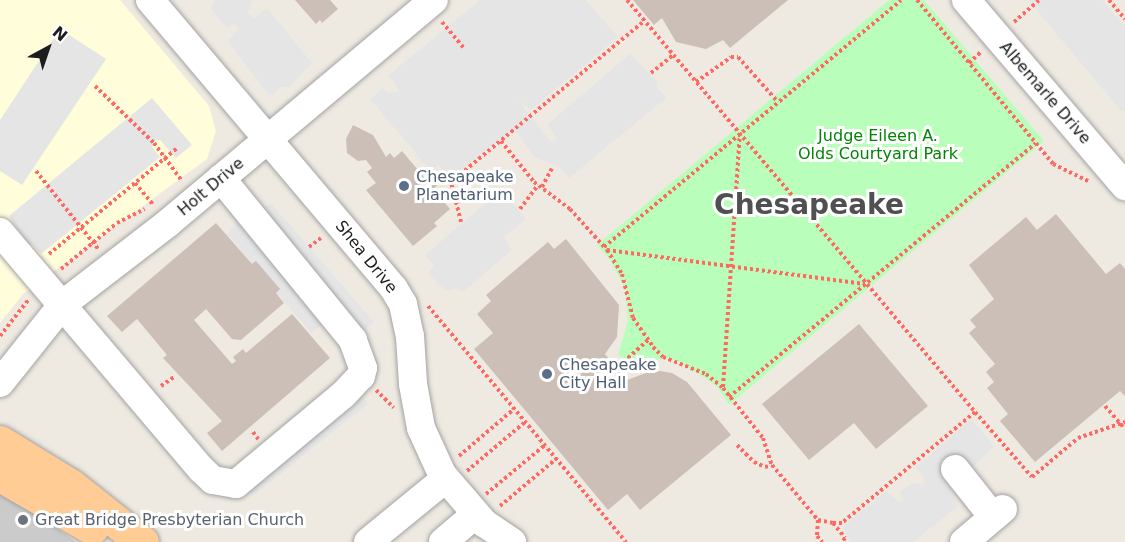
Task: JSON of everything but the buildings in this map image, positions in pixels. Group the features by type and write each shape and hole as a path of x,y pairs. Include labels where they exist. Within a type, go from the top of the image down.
{"main road":[{"path":"0,442 70,485 142,542"},
{"path":"0,475 53,502 112,542"}],"street":[{"name":"Shea Drive","path":"150,0 403,304 411,336 412,384 421,428 512,542"},
{"name":"Holt Drive","path":"0,383 41,328 63,304 221,178 434,0"},
{"name":"Albemarle Drive","path":"966,0 1121,181"},
{"path":"0,232 33,268 201,469 226,485 246,477 353,385 361,376 363,359 353,340 221,178"},
{"path":"955,470 998,513 964,542"},
{"path":"368,542 454,471"},
{"path":"443,542 485,507"}],"path":[{"path":"627,0 1032,477 1078,438 1122,423"},
{"path":"606,249 901,0"},
{"path":"917,0 1053,164 1103,188 1121,181"},
{"path":"1109,0 1125,19"},
{"path":"461,222 451,182 645,21"},
{"path":"651,73 673,55"},
{"path":"696,82 730,57 738,57 778,102"},
{"path":"95,87 165,158 183,184"},
{"path":"723,388 740,134"},
{"path":"501,141 540,186 570,209 606,249 622,274 633,318 648,340 663,357 706,374 723,388 762,438 772,465 818,520 842,523 975,412"},
{"path":"729,398 1036,143"},
{"path":"33,268 177,148"},
{"path":"520,209 552,168"},
{"path":"606,249 731,268 866,284"},
{"path":"610,374 648,340"},
{"path":"1105,406 1125,429"},
{"path":"454,471 514,409"},
{"path":"454,471 525,422"},
{"path":"252,449 269,435"},
{"path":"485,507 545,445"},
{"path":"737,446 754,462 772,465"},
{"path":"485,507 556,459"},
{"path":"815,542 818,520"},
{"path":"833,523 845,538 842,542"},
{"path":"817,536 822,542"}],"shaded area":[{"path":"0,0 120,0 209,106 216,131 207,159 23,294 0,323"},
{"path":"215,0 252,0 248,13 254,18 267,8 312,63 289,87 282,87 270,96 227,41 239,30 235,24 227,28 211,9"},
{"path":"480,0 586,0 618,37 531,110 518,100 550,141 556,140 547,125 630,54 657,81 657,87 666,98 569,178 559,167 534,157 514,129 449,179 438,165 430,170 370,99 383,88 389,93 399,91 389,75"},
{"path":"1028,0 1102,0 1125,27 1125,110 1122,112"},
{"path":"60,29 106,59 22,185 0,171 0,120"},
{"path":"152,98 192,145 176,158 160,140 154,141 152,147 160,157 41,254 32,244 28,245 9,216"},
{"path":"501,190 526,219 504,237 512,250 463,292 457,288 446,291 428,273 434,266 425,255"},
{"path":"271,203 374,322 362,332 356,390 368,404 252,496 234,467 344,375 352,362 324,324 311,333 227,234 236,224 232,213 260,211"},
{"path":"972,419 994,446 950,491 958,506 913,542 851,542 842,527 886,491 899,502 903,500 900,492 912,483 923,484 924,479 915,467"},
{"name":"Great Bridge Presbyterian Church","path":"0,491 28,508 76,542 0,542"}],"green space":[{"name":"Judge Eileen A. Olds Courtyard Park","path":"889,0 924,0 1044,141 729,405 717,386 681,363 666,358 634,364 624,361 618,354 628,321 625,289 610,260 597,245"}],"place":[{"name":"Chesapeake Planetarium","path":"404,186"},
{"name":"Chesapeake City Hall","path":"547,374"},
{"name":"Great Bridge Presbyterian Church","path":"23,520"}],"district":[{"name":"Chesapeake","path":"809,205"}]}
